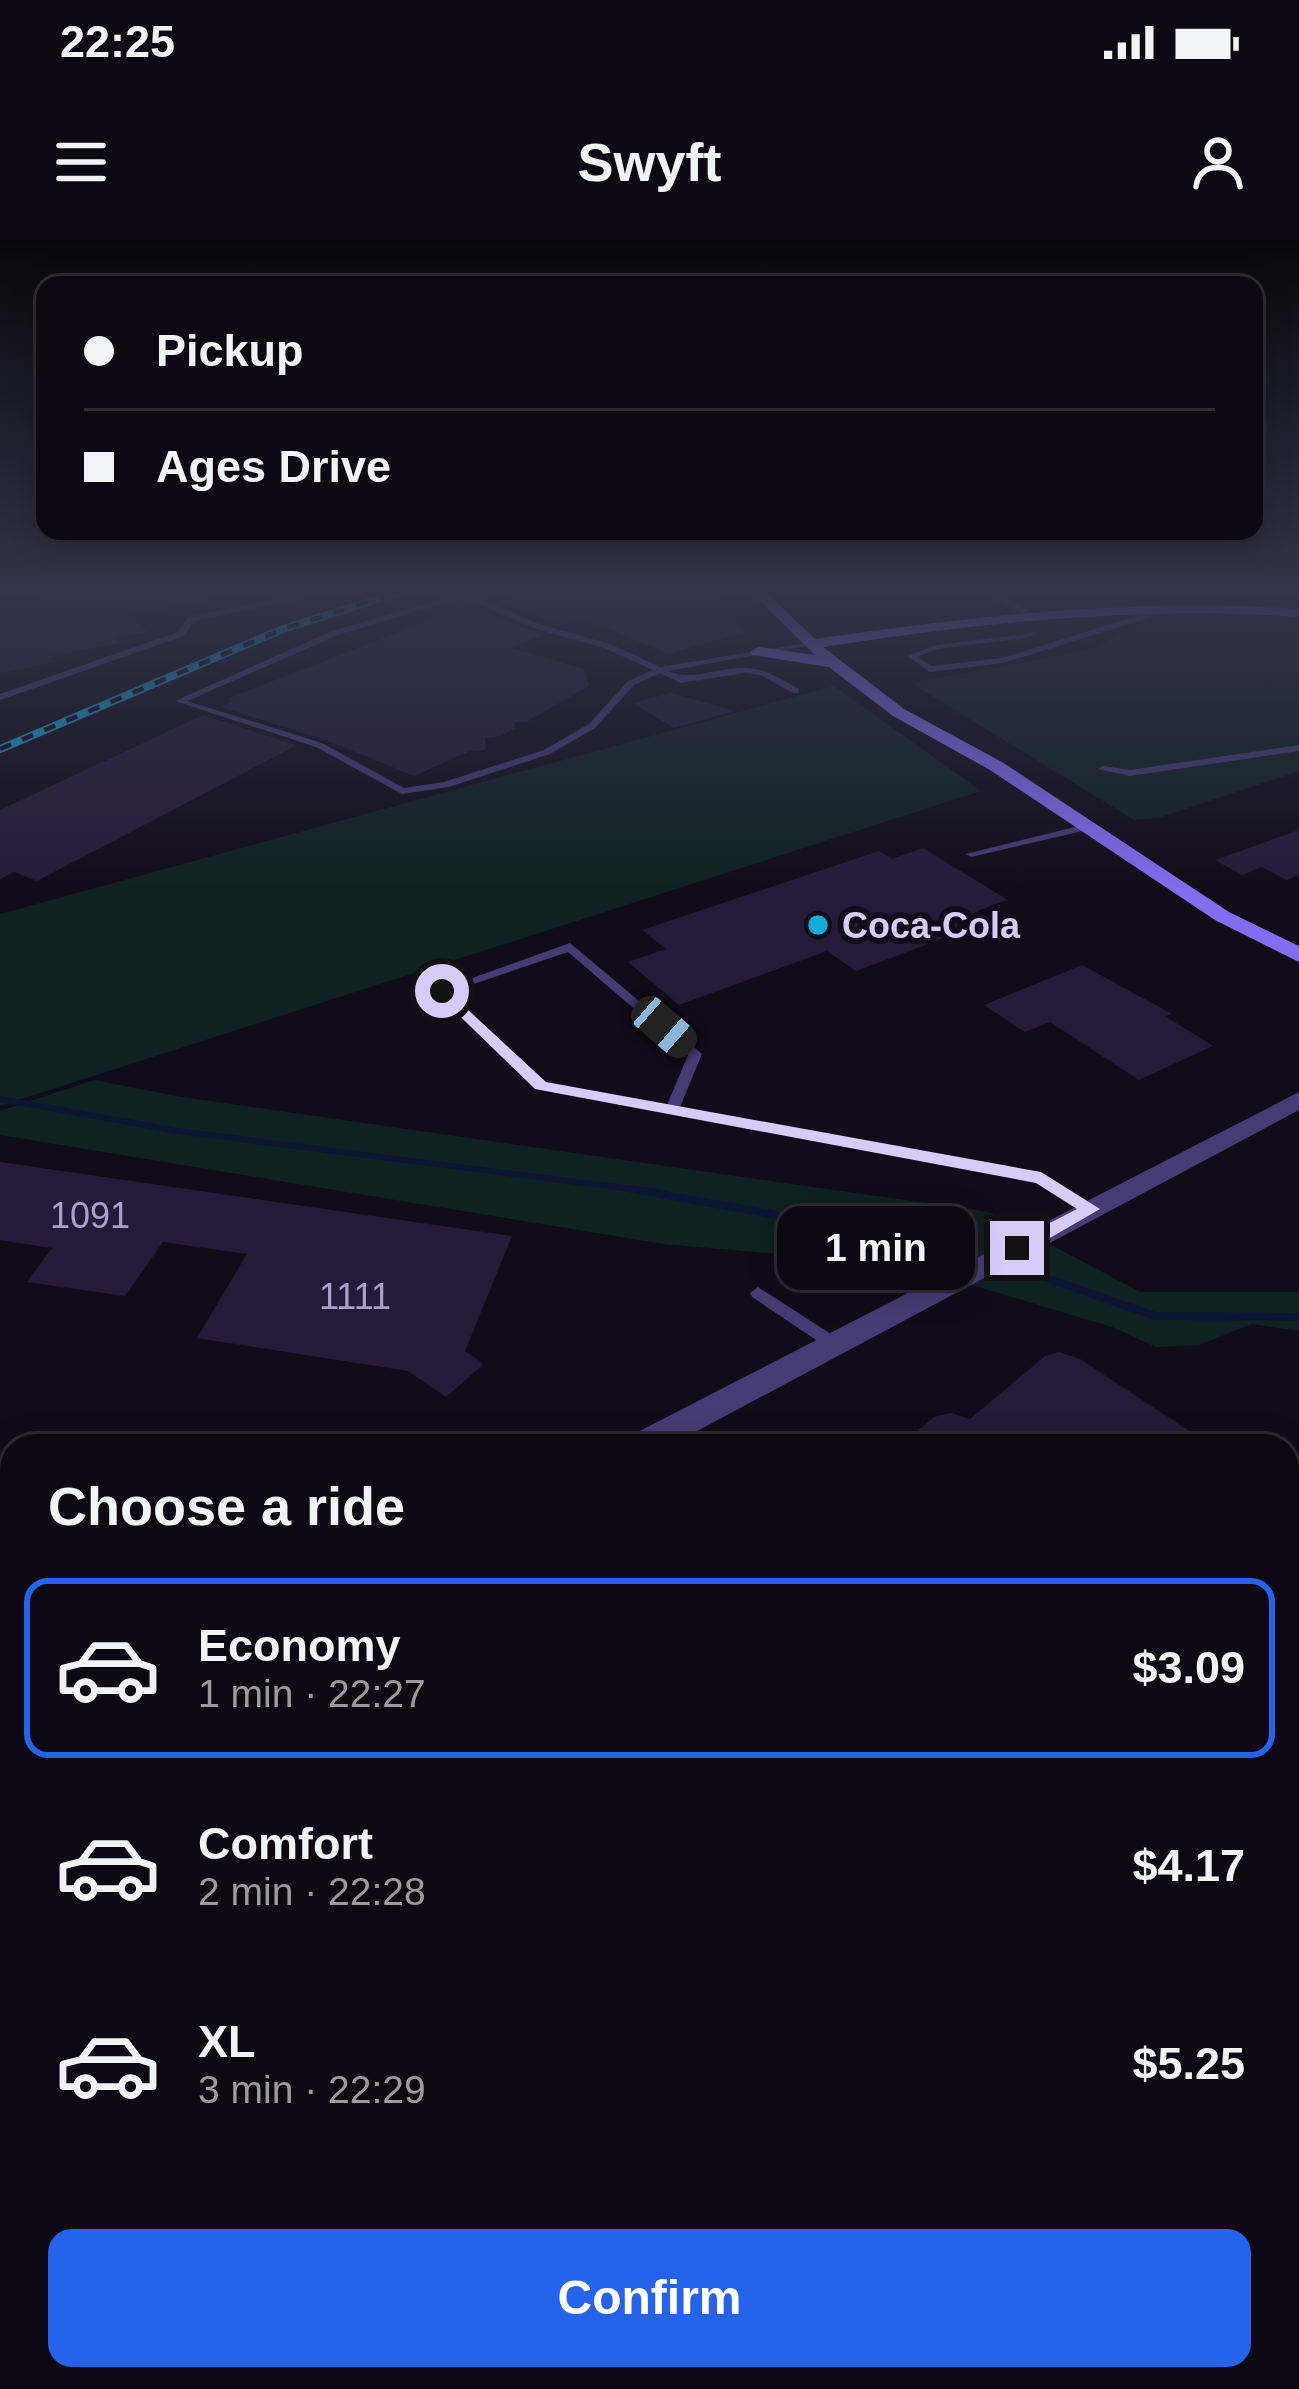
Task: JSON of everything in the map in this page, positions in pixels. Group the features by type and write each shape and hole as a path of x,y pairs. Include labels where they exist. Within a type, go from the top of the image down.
{"main road":[{"path":"873,690 958,751 996,766 1222,916 1299,980"},
{"path":"911,698 983,747 996,766"},
{"path":"1222,916 1299,955"}],"street":[{"path":"663,1434 1299,1100"}],"lane":[{"path":"204,690 179,701 319,745 403,791 445,785 547,752 592,726 624,690"},
{"path":"1103,769 1130,773 1299,748"},
{"path":"971,854 1087,826"},
{"path":"674,1107 695,1054 570,946 442,991 541,1086 1041,1178 1091,1209"},
{"path":"758,1293 834,1344"}],"shaded area":[{"path":"818,690 840,690 981,791 0,1106 0,914"},
{"path":"923,690 1299,690 1299,771 1158,818 1134,820"},
{"path":"94,1080 182,1097 989,1212 1140,1292 1299,1292 1299,1331 1252,1324 1199,1345 1156,1347 1112,1327 905,1265 663,1244 0,1135 0,1111"}],"building":[{"path":"249,690 581,690 526,722 514,722 515,728 501,736 485,738 486,750 470,751 414,776 323,739 220,707 232,701 227,699"},
{"path":"671,693 735,711 674,728 633,703"},
{"path":"203,715 297,745 37,881 14,872 0,879 0,810"},
{"path":"1299,830 1299,875 1286,880 1262,867 1242,875 1215,860"},
{"name":"Coca-Cola","path":"923,848 1008,900 977,911 992,920 856,971 827,951 679,1005 628,962 666,949 642,930 879,851 892,859"},
{"path":"1082,965 1172,1014 1165,1016 1213,1046 1139,1080 1050,1022 1025,1032 984,1005"},
{"path":"0,1162 512,1236 465,1351 484,1364 446,1397 408,1371 197,1338 247,1254 163,1242 125,1296 27,1282 52,1248 0,1240"},
{"path":"1059,1352 1080,1359 1194,1434 914,1434 934,1417 951,1413 970,1419 1045,1356"}],"waterway":[{"path":"0,1099 178,1131 633,1189"},
{"path":"633,1189 655,1192"},
{"path":"633,1189 944,1245"},
{"path":"1041,1276 1155,1316 1299,1317"}],"railway":[{"path":"0,749 138,690"}],"place":[{"name":"Coca-Cola","path":"818,925"}],"route":[{"path":"442,991 541,1086 1041,1178 1091,1209 1017,1248"}]}
